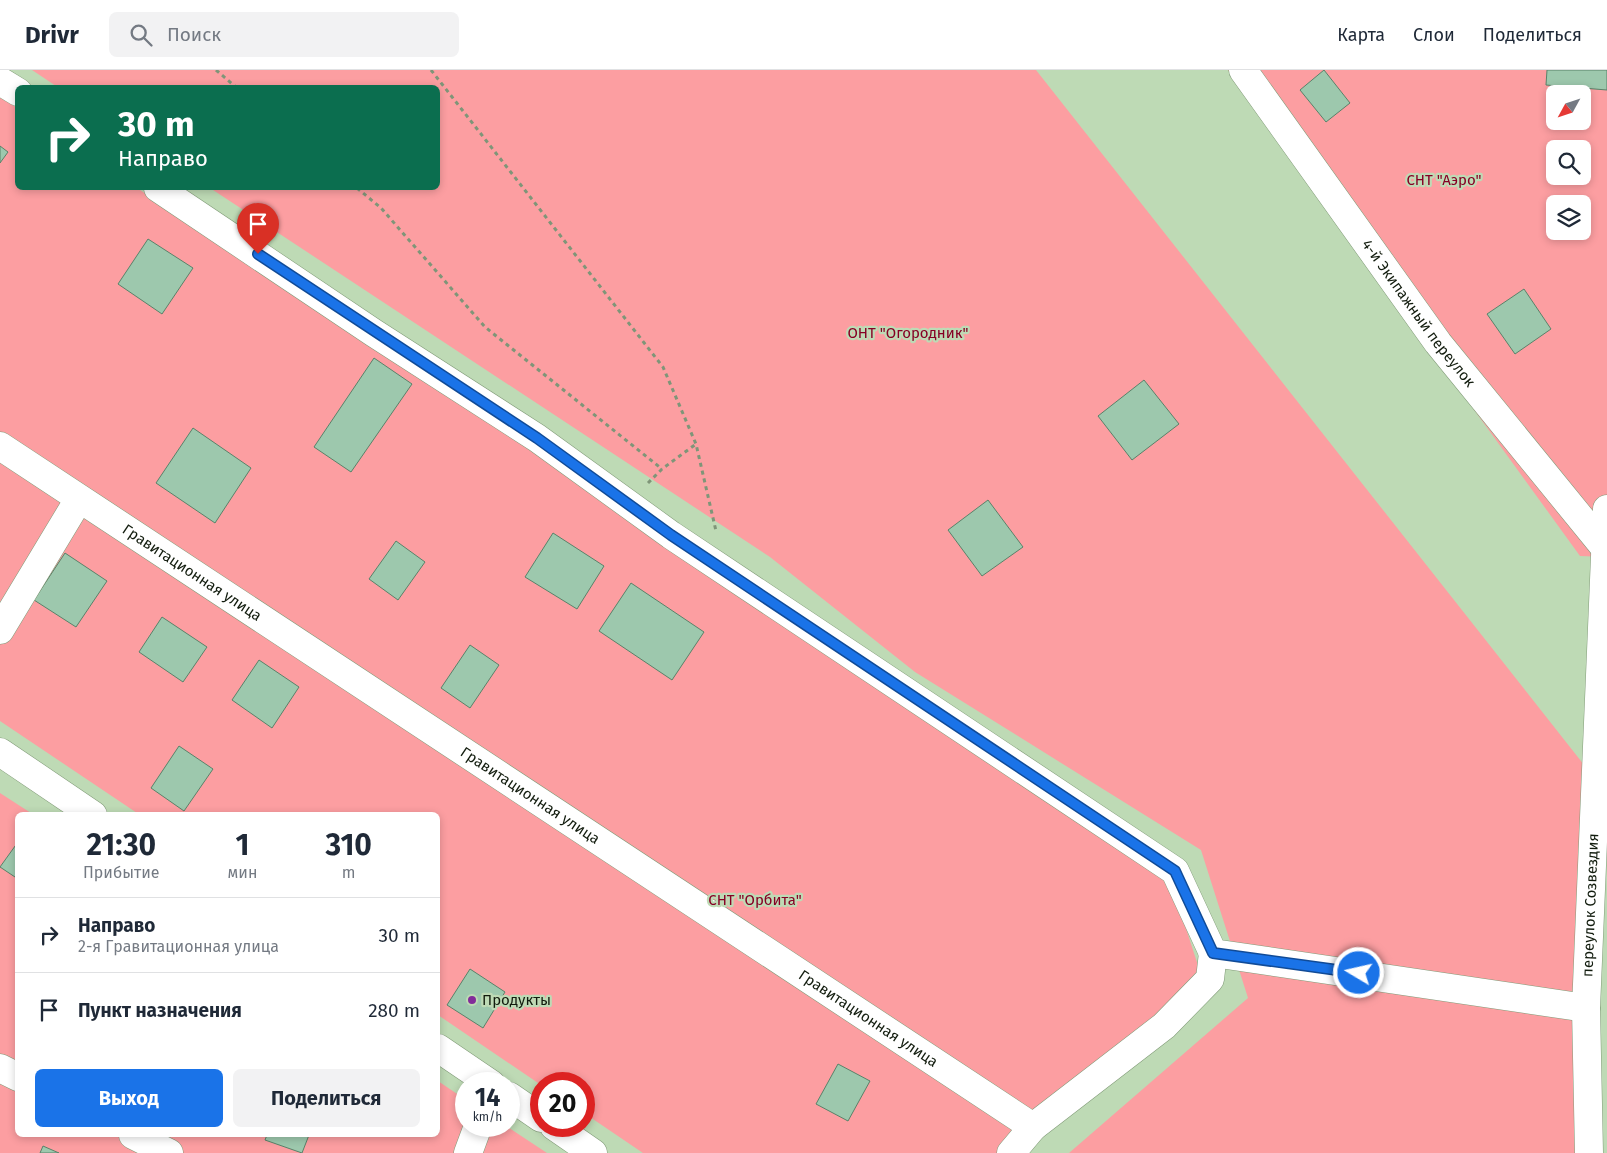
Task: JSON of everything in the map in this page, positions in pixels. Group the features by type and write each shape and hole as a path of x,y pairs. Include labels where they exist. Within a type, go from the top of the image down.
{"street":[{"name":"4-й Экипажный переулок","path":"1243,70 1438,343 1605,548"},
{"path":"0,81 15,90"},
{"path":"161,190 374,333 537,438 629,505 1175,871 1213,953 1210,978 1164,1026 1033,1128 1011,1153"},
{"name":"Гравитационная улица","path":"0,446 1033,1128"},
{"path":"0,630 80,499"},
{"name":"переулок Созвездия","path":"1589,1153 1586,1008 1607,509"},
{"path":"0,752 89,812"},
{"path":"1213,953 1586,1008"},
{"path":"440,1049 473,1072"},
{"path":"0,1068 15,1076"},
{"path":"137,1137 169,1153"},
{"path":"468,1153 474,1137"},
{"path":"570,1137 593,1153"}],"path":[{"path":"216,70 234,85"},
{"path":"431,70 663,367 696,444 725,570"},
{"path":"359,190 381,208 485,327 662,469"},
{"path":"629,505 662,469 696,444"}],"green space":[{"name":"ОНТ \"Огородник\"","path":"32,70 1036,70 1592,775 1582,1153 1069,1153 1248,998 1201,850 915,672 770,557 213,190 440,190 440,85 54,85"},
{"name":"СНТ \"Аэро\"","path":"1228,70 1607,70 1607,557 1580,556"},
{"name":"СНТ \"Орбита\"","path":"0,96 15,107 15,190 140,190 1168,873 1204,984 1004,1153 643,1153 595,1120 595,1072 530,1072 530,1078 440,1016 440,812 136,812 0,721"},
{"path":"0,793 29,812 15,812 15,1137 440,1137 440,1082 455,1093 455,1137 520,1137 520,1135 547,1153 0,1153"}],"building":[{"path":"1324,70 1350,103 1326,122 1300,90"},
{"path":"1547,70 1607,70 1607,90 1591,89 1591,85 1546,85"},
{"path":"0,146 8,152 0,163"},
{"path":"148,239 193,268 162,314 118,284"},
{"path":"1524,289 1551,329 1515,354 1487,314"},
{"path":"374,358 412,384 351,472 314,447"},
{"path":"1144,380 1179,424 1132,460 1098,416"},
{"path":"193,428 251,468 215,523 156,483"},
{"path":"988,500 1023,547 982,576 948,530"},
{"path":"553,533 604,566 577,609 525,577"},
{"path":"396,541 425,562 398,600 369,579"},
{"path":"65,553 107,581 76,627 34,600"},
{"path":"631,583 704,632 672,680 599,631"},
{"path":"162,617 207,647 183,682 139,652"},
{"path":"470,645 499,665 470,708 441,688"},
{"path":"259,660 299,687 272,728 232,700"},
{"path":"179,746 213,769 184,811 151,788"},
{"path":"15,846 15,877 0,867"},
{"path":"470,969 505,992 483,1028 447,1005"},
{"path":"838,1064 870,1081 848,1121 816,1104"},
{"path":"266,1137 308,1137 302,1153 265,1140"},
{"path":"43,1146 59,1153 40,1153"}],"place":[{"name":"Продукты","path":"472,1000"}],"route":[{"path":"258,254 374,333 537,438 671,535 1175,871 1213,953 1359,973"}]}
